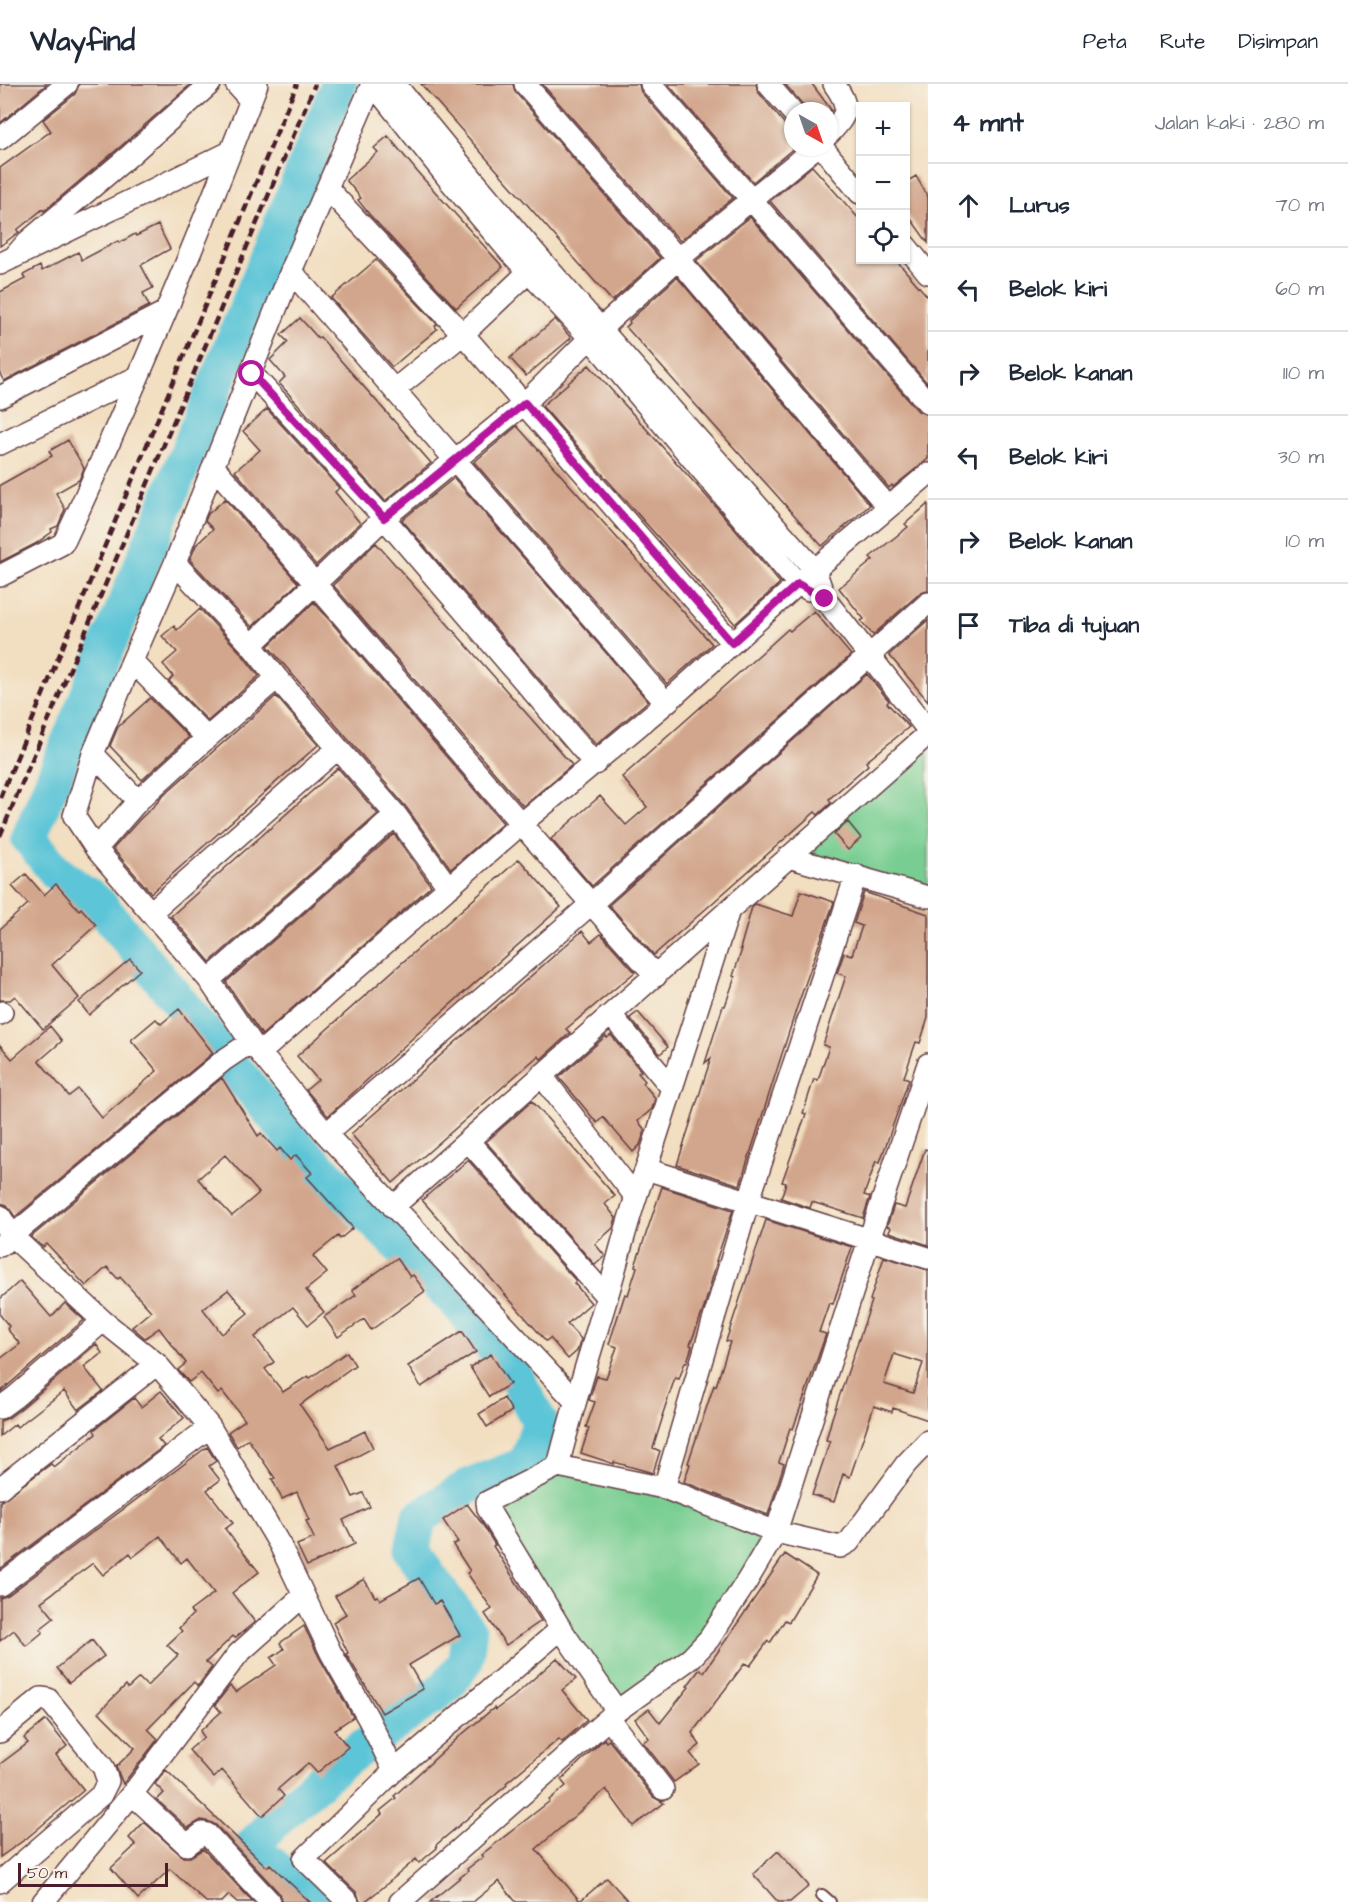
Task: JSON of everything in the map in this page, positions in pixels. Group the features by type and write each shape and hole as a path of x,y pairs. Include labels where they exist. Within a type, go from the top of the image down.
{"street":[{"path":"0,139 67,84"},
{"path":"7,261 210,84"},
{"path":"0,576 65,541 165,312 254,92 236,84"},
{"path":"575,1401 326,1134 243,1052 209,980 96,849 74,816 93,754 132,660 176,564 291,271 372,84 457,176 706,463 798,584 825,599"},
{"path":"395,84 457,176"},
{"path":"525,84 678,259 888,507"},
{"path":"651,84 928,403"},
{"path":"768,84 784,103"},
{"path":"834,84 843,96 846,109 838,125"},
{"path":"7,261 228,153"},
{"path":"251,645 384,518 525,403 678,259 805,156"},
{"path":"830,156 856,187"},
{"path":"327,188 525,403 732,643"},
{"path":"910,251 928,273"},
{"path":"394,390 463,334 535,266"},
{"path":"291,271 666,703"},
{"path":"0,397 165,312"},
{"path":"252,374 384,518 595,764"},
{"path":"0,444 137,377"},
{"path":"706,463 814,570 825,599 928,730"},
{"path":"214,467 521,824 656,976"},
{"path":"6,1241 449,888 521,824 666,703 814,570 928,474"},
{"path":"176,564 251,645 396,815 449,888"},
{"path":"326,1134 591,904 928,603"},
{"path":"132,660 207,738"},
{"path":"96,849 138,801 277,678"},
{"path":"393,1207 928,734"},
{"path":"151,912 338,748"},
{"path":"93,754 138,801"},
{"path":"209,980 396,815"},
{"path":"788,857 928,897"},
{"path":"664,1488 748,1203 856,875"},
{"path":"558,1466 635,1196 646,1169 729,910"},
{"path":"611,1015 671,1088"},
{"path":"400,1902 613,1715 691,1658 709,1639 747,1581 776,1532 928,1064"},
{"path":"541,1075 635,1196"},
{"path":"469,1142 607,1297"},
{"path":"646,1169 928,1258"},
{"path":"0,1216 6,1241 157,1364 210,1427 280,1545 331,1653 368,1718 392,1767"},
{"path":"0,1408 103,1321"},
{"path":"0,1488 157,1364"},
{"path":"0,1585 210,1427"},
{"path":"663,1789 613,1715 486,1505 489,1501 558,1466 664,1488 776,1532 842,1547 849,1542 906,1464 928,1441"},
{"path":"43,1902 132,1794 238,1654 303,1596"},
{"path":"348,1902 304,1858 392,1767 561,1629"},
{"path":"0,1732 41,1698 48,1699 103,1767 108,1781 101,1795 0,1882"},
{"path":"132,1794 187,1845 205,1833 270,1902"}],"green space":[{"path":"928,734 928,897 788,857"},
{"path":"560,1469 663,1496 770,1534 691,1655 619,1707 489,1502"}],"building":[{"path":"0,84 47,84 0,123"},
{"path":"79,84 191,84 120,147 0,246 0,168 51,131 43,120 75,94"},
{"path":"421,84 513,84 515,92 660,258 612,301"},
{"path":"542,84 639,84 641,92 733,198 680,241"},
{"path":"668,84 756,84 758,92 784,123 784,156 753,182"},
{"path":"785,84 812,84 825,102 800,102"},
{"path":"388,136 503,267 456,308 369,214 358,200 361,198 346,180 378,152 374,148"},
{"path":"812,166 856,215 856,264 899,264 928,297 928,384 770,201"},
{"path":"916,176 928,197 928,243 910,218 910,180"},
{"path":"750,217 918,411 928,415 928,459 893,487 892,485 889,488 696,261"},
{"path":"158,225 170,249 141,265 153,288 143,293 149,306 4,381 0,374 0,292 25,279 23,275 40,266 42,271 78,252 82,260 118,241 119,243"},
{"path":"376,260 437,324 435,326 437,329 392,367 331,298"},
{"path":"677,277 870,505 822,546 626,327 629,321"},
{"path":"300,318 318,338 320,337 431,463 385,501 279,383 285,377 270,360 288,342 281,335"},
{"path":"555,319 571,338 526,376 510,358"},
{"path":"589,365 717,508 780,583 735,624 542,406"},
{"path":"267,409 339,488 335,492 360,523 316,565 235,471 260,450 243,431"},
{"path":"517,426 712,644 667,684 474,462"},
{"path":"68,440 84,468 79,480 56,493 65,509 58,526 51,529 52,532 35,544 0,562 0,485 52,456 49,451"},
{"path":"454,478 648,701 596,745 402,520"},
{"path":"225,499 298,583 252,627 190,560 196,545 213,529 205,521 208,514"},
{"path":"928,504 928,591 920,593 873,635 861,621 864,619 839,588 873,560 870,557 908,527 905,524"},
{"path":"376,543 572,765 523,806 333,585"},
{"path":"314,602 503,823 451,869 406,807 268,646"},
{"path":"200,609 259,676 208,721 169,681 173,676 163,664 177,652 162,636 174,626 177,630"},
{"path":"814,611 851,655 592,886 551,839 600,796 626,825 647,807 622,777 788,629 790,631"},
{"path":"928,620 928,701 889,655"},
{"path":"867,674 889,701 887,703 909,727 866,762 868,765 829,799 831,803 818,815 815,812 654,955 609,905"},
{"path":"276,696 318,745 151,893 113,849 159,799"},
{"path":"150,698 189,737 142,780 110,746 118,727"},
{"path":"338,768 378,814 210,962 171,916"},
{"path":"848,822 861,838 848,850 834,834"},
{"path":"394,834 431,886 262,1035 226,982"},
{"path":"519,859 561,907 328,1116 306,1090 318,1080 297,1056"},
{"path":"26,874 44,895 56,884 96,925 52,965 79,998 43,1029 15,996 10,1000 0,1000 0,929 28,904 12,886"},
{"path":"801,891 834,902 796,1010 740,1185 677,1165 711,1058 705,1063 735,977 733,976 752,907 755,904 793,916"},
{"path":"864,892 928,914 928,1018 920,1043 916,1042 904,1077 909,1079 880,1162 876,1161 864,1195 870,1197 863,1218 812,1202 810,1208 781,1198 786,1183 782,1182 806,1114 803,1113 814,1079 818,1080 829,1047 823,1045 846,976 837,973 844,953 852,955 862,926 854,923"},
{"path":"582,931 591,942 601,934 635,972 566,1029 570,1033 541,1059 538,1056 393,1183 351,1134"},
{"path":"130,959 140,970 89,1015 79,1002"},
{"path":"179,1009 213,1053 15,1217 7,1205 0,1203 0,1045 12,1059 50,1026 62,1041 39,1061 69,1096 78,1089 102,1118 157,1071 131,1040 156,1019 161,1024"},
{"path":"638,1012 668,1047 660,1054 630,1018"},
{"path":"611,1035 641,1071 638,1073 645,1081 643,1083 655,1098 652,1109 638,1121 645,1130 640,1145 633,1152 603,1117 597,1123 559,1077 606,1036 607,1038"},
{"path":"222,1078 258,1136 261,1133 277,1151 280,1148 290,1160 296,1155 312,1173 307,1177 353,1228 340,1239 338,1236 313,1256 327,1273 306,1290 324,1312 308,1325 293,1307 255,1337 274,1362 265,1369 283,1392 308,1376 310,1378 347,1352 355,1365 300,1405 330,1448 365,1431 373,1448 338,1466 353,1497 363,1493 370,1507 343,1520 355,1544 307,1566 297,1545 314,1538 297,1492 282,1499 272,1479 275,1478 248,1439 237,1447 228,1432 245,1420 222,1391 218,1394 201,1373 189,1382 178,1370 186,1363 159,1328 145,1338 132,1327 151,1311 120,1277 118,1279 107,1267 86,1286 47,1244 43,1247 31,1237","holes":["225,1155 259,1193 232,1216 198,1179","228,1290 248,1313 222,1334 203,1309"]},
{"path":"532,1101 615,1196 605,1204 616,1218 613,1228 595,1244 605,1256 595,1265 486,1142"},
{"path":"925,1149 928,1150 928,1245 889,1232 891,1228 887,1226 894,1205 905,1208"},
{"path":"468,1160 576,1281 574,1283 591,1303 567,1324 581,1339 577,1351 568,1359 550,1338 546,1341 422,1200"},
{"path":"662,1187 733,1210 716,1261 704,1308 690,1345 692,1346 687,1362 685,1362 679,1379 675,1378 662,1416 653,1448 660,1451 653,1473 581,1453 589,1428 586,1427 595,1402 589,1400 597,1376 606,1378 617,1347 609,1344 625,1294 628,1295 637,1267 635,1266"},
{"path":"766,1220 852,1247 833,1304 829,1303 819,1332 826,1334 779,1462 784,1464 768,1515 684,1482 690,1464 688,1463 730,1342 726,1341"},
{"path":"884,1257 928,1270 928,1420 893,1408 892,1412 874,1406 850,1477 843,1474 834,1502 812,1495 830,1441 826,1440 832,1418 872,1301 870,1300","holes":["894,1354 923,1363 913,1393 884,1384"]},
{"path":"397,1258 410,1277 413,1275 425,1291 371,1330 364,1319 338,1337 324,1317 356,1295 352,1290"},
{"path":"20,1281 51,1317 65,1303 84,1320 0,1392 0,1359 20,1344 7,1329 9,1326 0,1315 0,1299"},
{"path":"462,1331 476,1352 421,1387 408,1366"},
{"path":"96,1344 102,1353 84,1367 103,1391 78,1410 64,1391 17,1427 15,1424 0,1436 0,1421 23,1407"},
{"path":"491,1354 510,1384 489,1397 470,1367"},
{"path":"161,1391 184,1418 158,1439 164,1446 0,1569 0,1502 51,1464 54,1467 96,1434 94,1430 134,1398 141,1407"},
{"path":"504,1398 512,1411 487,1427 479,1414"},
{"path":"207,1447 216,1461 209,1466 220,1480 207,1490 233,1523 225,1529 259,1572 232,1593 255,1622 235,1638 233,1636 206,1662 212,1667 198,1686 194,1682 148,1729 158,1739 123,1784 116,1767 135,1748 99,1712 126,1685 128,1688 139,1678 147,1686 178,1655 167,1645 182,1631 179,1628 193,1614 190,1611 214,1593 187,1558 181,1563 160,1536 133,1557 130,1553 103,1575 93,1563 41,1602 54,1618 40,1629 43,1632 26,1646 14,1630 0,1641 0,1598 8,1595"},
{"path":"467,1504 483,1525 495,1545 493,1546 541,1621 506,1645 485,1614 492,1609 467,1573 470,1571 453,1545 458,1542 443,1520"},
{"path":"785,1554 817,1575 789,1622 785,1620 770,1643 768,1641 750,1666 745,1663 692,1733 700,1745 690,1753 699,1764 674,1782 643,1742 649,1738 635,1719 649,1709 660,1723 689,1687 687,1686 700,1669 704,1672"},
{"path":"419,1578 434,1604 440,1601 460,1635 409,1665 423,1689 382,1713 346,1654 348,1653 333,1622 346,1614 335,1596 364,1579 375,1597 378,1596 380,1600"},
{"path":"304,1626 353,1717 334,1730 348,1747 317,1773 308,1763 278,1789 284,1796 262,1816 222,1770 214,1778 189,1750 204,1737 200,1731 221,1712 215,1705 230,1686 236,1692 276,1665 271,1658 284,1649 280,1643"},
{"path":"92,1640 104,1656 69,1683 57,1668"},
{"path":"557,1658 576,1679 562,1690 587,1720 562,1742 559,1739 506,1783 507,1785 436,1845 437,1848 419,1863 416,1859 381,1889 364,1902 360,1902 357,1893 326,1863 382,1814 380,1811 396,1798 394,1796 460,1736 494,1708 495,1710 513,1697"},
{"path":"46,1720 67,1746 56,1755 84,1790 27,1838 0,1857 0,1764 28,1743 24,1738"},
{"path":"604,1739 606,1742 609,1740 653,1797 664,1803 633,1826 606,1789 536,1849 580,1901 607,1878 629,1902 516,1902 499,1881 473,1902 430,1902 468,1871 467,1869 483,1857 481,1855 550,1801 566,1786 561,1780"},
{"path":"166,1770 267,1867 270,1864 310,1902 282,1902 279,1893 216,1825 201,1820 188,1828 157,1800 164,1793 155,1784"},
{"path":"144,1822 183,1857 190,1857 203,1849 253,1902 237,1902 229,1895 222,1902 206,1902 170,1869 138,1899 111,1868 136,1845 129,1838"},
{"path":"778,1851 809,1886 790,1902 778,1902 753,1874"}],"waterway":[{"path":"317,1902 251,1847 280,1816 338,1765 447,1686 465,1662 469,1632 412,1552 419,1518 467,1487 526,1464 540,1422 514,1374 459,1305 300,1148 99,904 56,872 29,838 339,84"}],"railway":[{"path":"0,798 297,84"},
{"path":"0,836 315,84"}],"route":[{"path":"252,374 384,518 525,403 732,643 798,584 825,599"}]}
